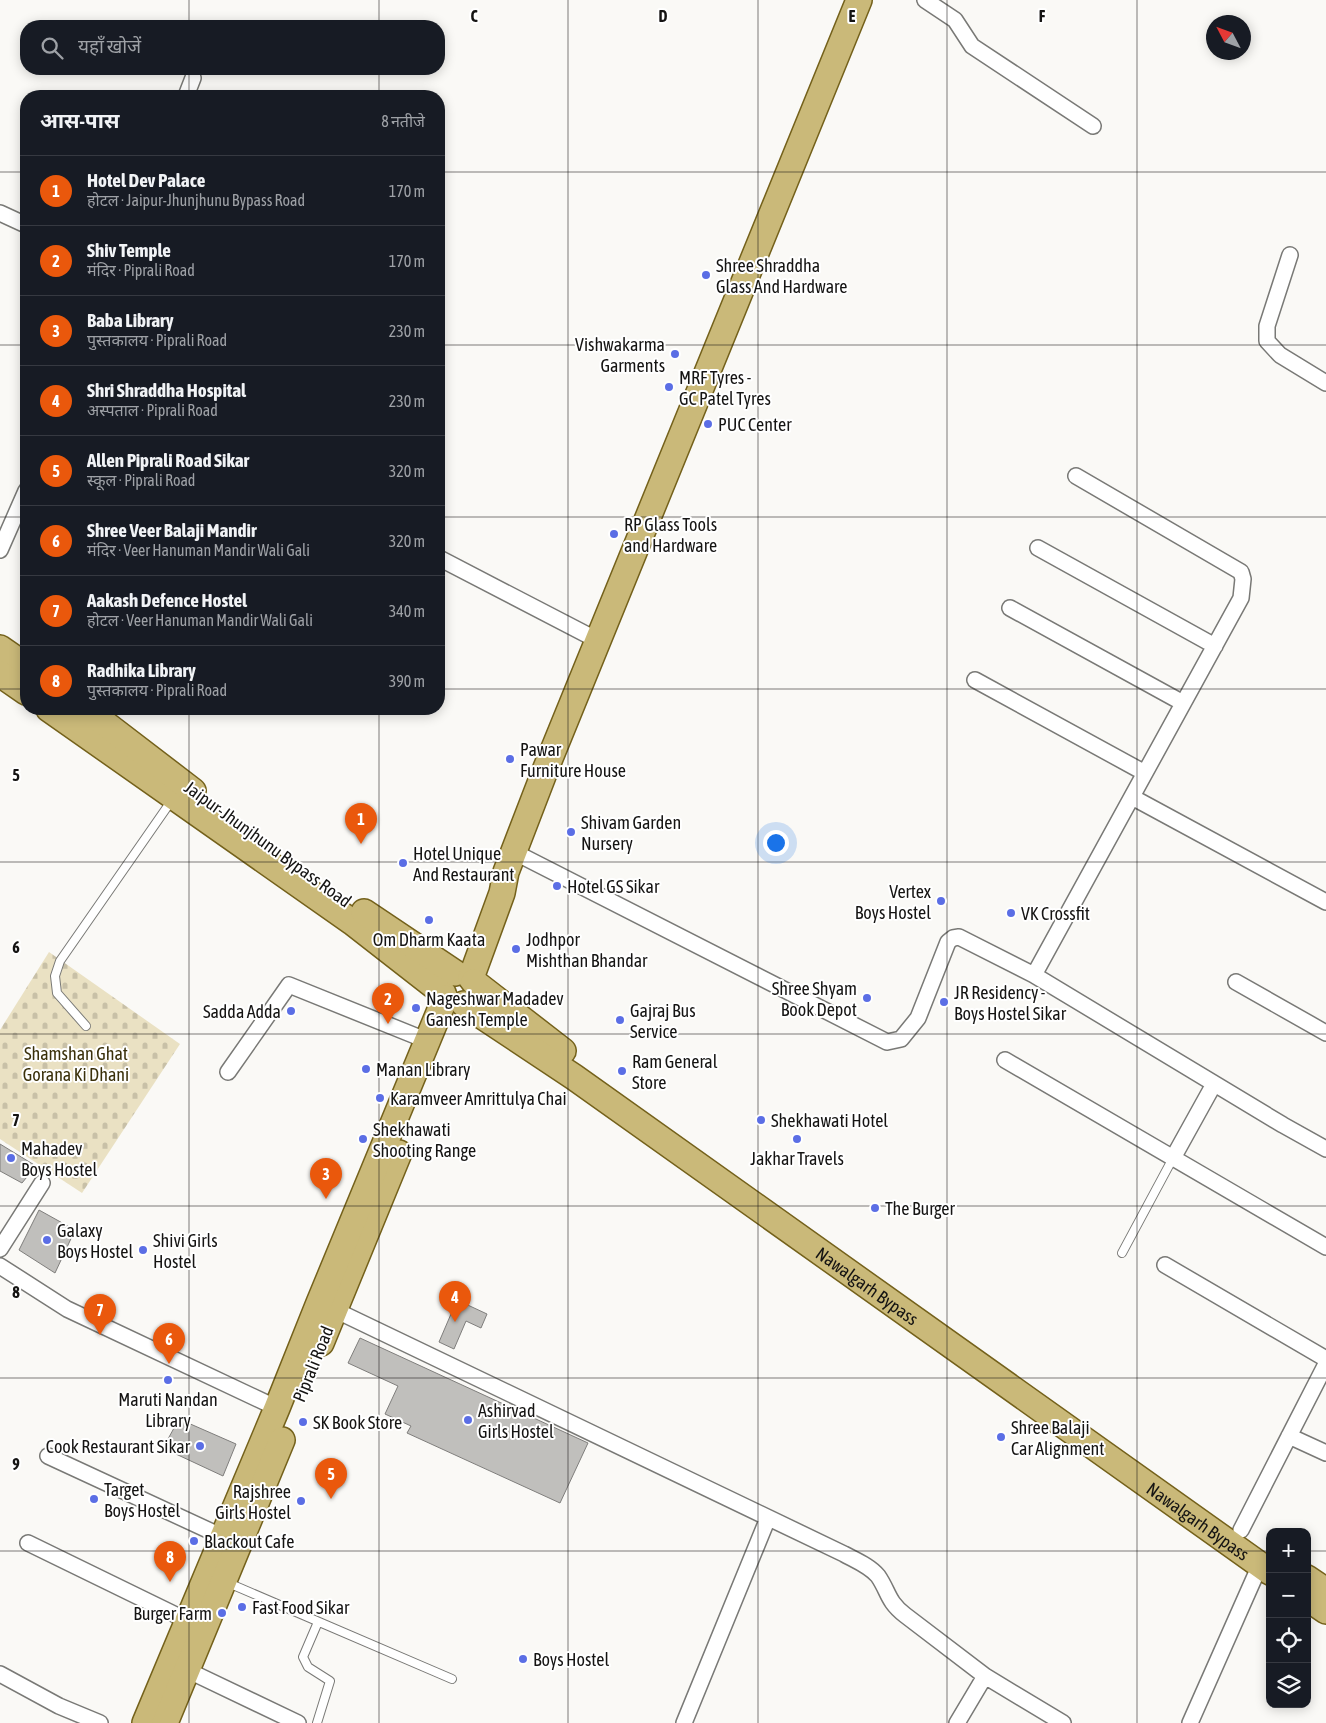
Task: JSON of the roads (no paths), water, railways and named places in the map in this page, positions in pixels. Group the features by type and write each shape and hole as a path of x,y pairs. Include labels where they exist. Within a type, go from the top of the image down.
{"main road":[{"path":"146,1723 428,1040 459,988 502,893 510,862 546,768 859,0"},
{"path":"0,648 20,662"},
{"path":"0,674 20,688"},
{"path":"58,715 174,797 308,882"},
{"name":"Jaipur-Jhunjhunu Bypass Road","path":"94,715 308,882"},
{"name":"Nawalgarh Bypass","path":"308,882 352,922 459,988 800,1223 1166,1480 1241,1530 1266,1561"},
{"name":"Piprali Road","path":"165,1723 335,1310 459,988"},
{"name":"Nawalgarh Bypass","path":"578,1071 1266,1561"},
{"path":"1311,1581 1326,1591"},
{"path":"1311,1601 1326,1611"}],"street":[{"path":"925,0 955,20 972,46 1093,126"},
{"path":"188,90 193,78"},
{"path":"0,213 20,222"},
{"path":"1290,255 1267,326 1267,340 1280,355 1326,383"},
{"path":"1034,975 1241,598 1243,579 1241,572 1076,476"},
{"path":"0,550 20,504"},
{"path":"1038,548 1215,646"},
{"path":"445,561 598,641"},
{"path":"1010,608 1184,703"},
{"path":"975,680 1145,773"},
{"path":"1132,797 1326,902"},
{"path":"510,862 887,1042 901,1039 918,1018 948,942 953,938 959,937 1034,975 1326,1149"},
{"path":"1236,982 1326,1033"},
{"path":"228,1072 289,985 428,1040"},
{"path":"1004,1060 1326,1247"},
{"path":"1173,1158 1214,1084"},
{"path":"0,1249 42,1183"},
{"path":"1165,1265 1326,1359"},
{"path":"0,1266 67,1309 277,1408"},
{"path":"335,1310 844,1554 877,1575 894,1606 985,1676 1063,1723"},
{"path":"1241,1530 1326,1364"},
{"path":"1289,1436 1326,1453"},
{"path":"48,1456 222,1537"},
{"path":"684,1723 768,1518"},
{"path":"28,1543 188,1621"},
{"path":"1190,1723 1266,1564"},
{"path":"187,1670 298,1723"},
{"path":"0,1674 59,1706 100,1723"},
{"path":"957,1723 985,1676"}],"lane":[{"path":"86,1026 57,994 55,976 60,961 174,797"},
{"path":"1122,1253 1173,1158"},
{"path":"224,1581 452,1680"},
{"path":"317,1723 330,1681 308,1667 303,1657 318,1622"}],"place":[{"name":"Shree Shraddha Glass And Hardware","path":"706,275"},
{"name":"Vishwakarma Garments","path":"675,354"},
{"name":"MRF Tyres - GC Patel Tyres","path":"669,387"},
{"name":"PUC Center","path":"708,424"},
{"name":"RP Glass Tools and Hardware","path":"614,534"},
{"name":"Pawar Furniture House","path":"510,759"},
{"name":"Shivam Garden Nursery","path":"571,832"},
{"name":"Hotel Dev Palace","path":"361,844"},
{"name":"Hotel Unique And Restaurant","path":"403,863"},
{"name":"Hotel GS Sikar","path":"557,886"},
{"name":"Vertex Boys Hostel","path":"941,901"},
{"name":"VK Crossfit","path":"1011,913"},
{"name":"Om Dharm Kaata","path":"429,920"},
{"name":"Jodhpor Mishthan Bhandar","path":"516,949"},
{"name":"Shree Shyam Book Depot","path":"867,998"},
{"name":"JR Residency - Boys Hostel Sikar","path":"944,1002"},
{"name":"Nageshwar Madadev Ganesh Temple","path":"416,1008"},
{"name":"Sadda Adda","path":"291,1011"},
{"name":"Gajraj Bus Service","path":"620,1020"},
{"name":"Shiv Temple","path":"388,1024"},
{"name":"Manan Library","path":"366,1069"},
{"name":"Ram General Store","path":"622,1071"},
{"name":"Karamveer Amrittulya Chai","path":"380,1098"},
{"name":"Shekhawati Hotel","path":"761,1120"},
{"name":"Shekhawati Shooting Range","path":"363,1139"},
{"name":"Jakhar Travels","path":"797,1139"},
{"name":"Mahadev Boys Hostel","path":"11,1158"},
{"name":"Baba Library","path":"326,1199"},
{"name":"The Burger","path":"875,1208"},
{"name":"Galaxy Boys Hostel","path":"47,1240"},
{"name":"Shivi Girls Hostel","path":"143,1250"},
{"name":"Shri Shraddha Hospital","path":"455,1322"},
{"name":"Aakash Defence Hostel","path":"100,1335"},
{"name":"Shree Veer Balaji Mandir","path":"169,1364"},
{"name":"Maruti Nandan Library","path":"168,1380"},
{"name":"Ashirvad Girls Hostel","path":"468,1420"},
{"name":"SK Book Store","path":"303,1422"},
{"name":"Shree Balaji Car Alignment","path":"1001,1437"},
{"name":"Cook Restaurant Sikar","path":"200,1446"},
{"name":"Target Boys Hostel","path":"94,1499"},
{"name":"Allen Piprali Road Sikar","path":"331,1499"},
{"name":"Rajshree Girls Hostel","path":"301,1501"},
{"name":"Blackout Cafe","path":"194,1541"},
{"name":"Radhika Library","path":"170,1582"},
{"name":"Fast Food Sikar","path":"242,1607"},
{"name":"Burger Farm","path":"222,1613"},
{"name":"Boys Hostel","path":"523,1659"}],"park label":[{"name":"Shamshan Ghat Gorana Ki Dhani","path":"76,1063"}]}
